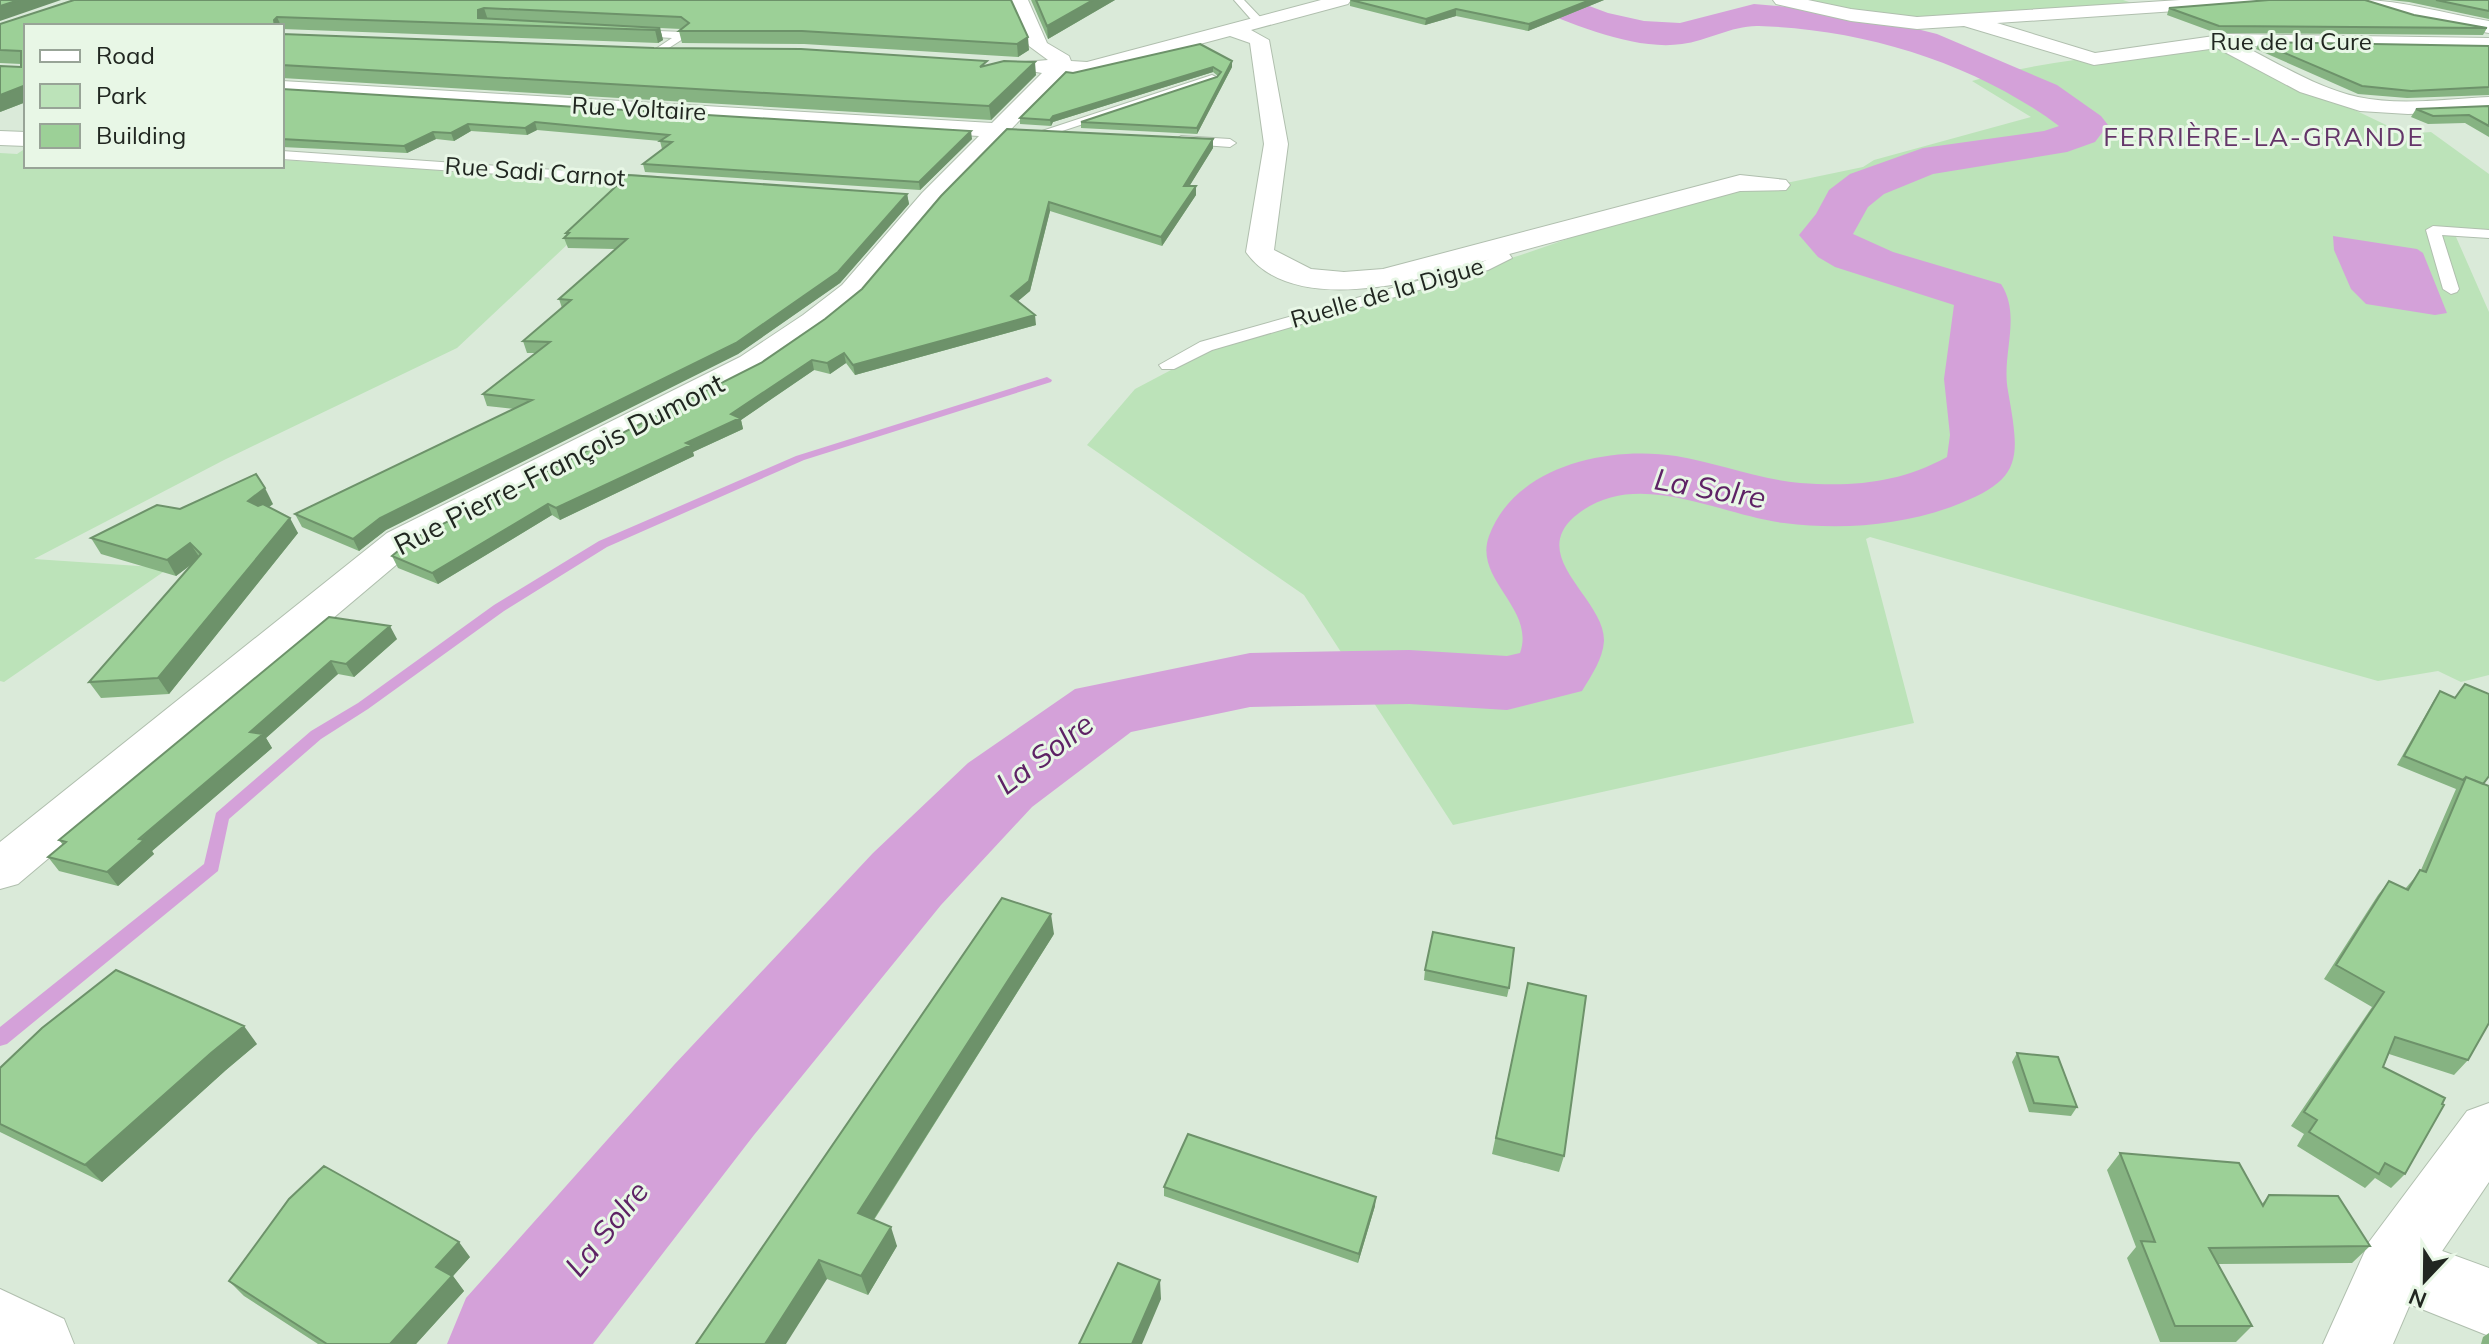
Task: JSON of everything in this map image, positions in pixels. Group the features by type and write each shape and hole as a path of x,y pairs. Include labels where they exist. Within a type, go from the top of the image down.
{"street":[{"path":"997,0 1010,1 1039,46 1072,63"},
{"path":"1021,66 1118,59 1342,0"},
{"path":"1782,0 1890,21 1969,21 2264,0"},
{"path":"2369,0 2411,13 2489,27"},
{"name":"Rue de la Cure","path":"1969,21 2094,59 2216,40 2489,44"},
{"path":"1248,27 1259,40 1274,106 1275,157 1260,236 1260,252 1270,262 1314,279 1376,279 1407,275 1498,248"},
{"path":"2216,40 2319,91 2361,104 2388,107 2489,104"},
{"path":"617,42 658,52 702,52"},
{"name":"Rue Pierre-François Dumont","path":"0,870 401,541 751,364 852,291 923,197 1024,131 1043,87 1072,63"},
{"name":"Rue Voltaire","path":"284,87 1024,131"},
{"path":"0,138 24,139"},
{"name":"Ruelle de la Digue","path":"1498,248 1740,183 1777,185"},
{"path":"2358,1344 2393,1265 2489,1131"},
{"path":"2393,1265 2489,1302"},
{"path":"0,1323 39,1344"}],"lane":[{"path":"1239,0 1248,27"},
{"path":"617,42 684,35 658,52"},
{"path":"1024,131 1212,78"},
{"path":"1024,131 1092,135"},
{"path":"1169,139 1230,143"},
{"name":"Rue Sadi Carnot","path":"284,155 668,182"},
{"path":"2451,289 2433,230 2489,234"},
{"name":"Ruelle de la Digue","path":"1168,365 1206,346 1483,267 1504,258 1498,248"}],"green space":[{"path":"1792,0 2123,0 2141,6 1900,20"},
{"path":"2210,47 2231,51 2405,134 2431,132 2489,174 2489,236 2456,237 2489,312 2489,675 2461,682 2438,671 2378,681 1870,537 1866,539 1914,723 1453,825 1304,595 1087,445 1135,389 1209,350 1521,255 1651,210 1761,184 1791,182 1863,167 1874,160 2031,117 1972,81 2060,62"},
{"path":"24,149 24,168 284,168 284,160 633,183 457,348 224,460 34,559 169,568 4,682 0,681 0,153 17,154"}],"shaded area":[{"path":"2333,236 2417,249 2423,253 2447,313 2435,315 2366,304 2351,289 2334,250"}],"building":[{"path":"0,0 19,0 0,6"},
{"path":"74,0 1011,0 1028,37 1017,44 802,31 679,31 689,23 681,17 484,8 478,10 478,18 660,28 277,17 275,24 24,24 24,86 0,95 0,66 21,67 21,51 0,50 0,24"},
{"path":"1036,0 1093,0 1047,26"},
{"path":"1351,0 1590,0 1529,24 1456,9 1426,19"},
{"path":"2269,0 2365,0 2414,15 2487,28 2219,26 2169,8"},
{"path":"2436,0 2489,0 2489,11"},
{"path":"284,34 654,48 801,49 987,61 980,67 1004,61 1035,62 989,106 284,65"},
{"path":"2259,42 2489,46 2489,87 2411,91 2362,86"},
{"path":"1200,44 1232,61 1197,128 1081,122 1217,77 1221,72 1213,67 1053,116 1050,120 1020,118 1066,72 1073,73"},
{"path":"284,89 971,131 919,182 643,164 672,142 660,141 669,135 535,122 525,128 468,124 451,133 433,132 404,146 284,139"},
{"path":"2489,106 2489,126 2469,115 2433,116 2416,109"},
{"path":"1007,129 1213,139 1184,186 1196,186 1161,237 1049,202 1029,281 1011,296 1035,315 853,365 844,353 827,363 812,360 731,414 740,418 686,443 691,445 556,508 548,504 432,573 392,556 411,540 761,363 825,319 862,289 941,196"},
{"path":"628,175 907,194 838,272 736,343 380,518 353,539 295,514 532,400 483,394 550,342 523,341 571,300 559,299 627,239 564,238"},
{"path":"256,474 265,488 248,501 258,506 263,504 290,518 158,678 89,682 201,554 190,543 167,560 91,538 157,505 180,509"},
{"path":"329,617 390,626 346,664 331,661 250,732 263,734 139,839 144,840 107,872 48,857 66,842 59,840"},
{"path":"2465,684 2489,694 2489,776 2483,784 2466,777 2463,780 2404,756 2440,691 2455,698"},
{"path":"2466,777 2489,786 2489,1023 2468,1060 2395,1037 2383,1067 2445,1098 2405,1174 2385,1163 2379,1174 2309,1132 2317,1120 2304,1112 2384,992 2336,965 2389,881 2408,890 2420,870 2426,872"},
{"path":"1002,898 1051,914 858,1213 891,1227 861,1276 819,1260 765,1344 696,1344"},
{"path":"1433,932 1514,948 1509,988 1425,970"},
{"path":"116,970 244,1026 85,1165 0,1124 0,1068 42,1028"},
{"path":"1528,983 1586,996 1564,1156 1496,1138"},
{"path":"2017,1053 2058,1057 2077,1107 2034,1103"},
{"path":"1188,1134 1376,1197 1359,1254 1164,1187"},
{"path":"2120,1153 2239,1163 2263,1206 2269,1195 2338,1196 2370,1246 2209,1248 2252,1326 2175,1326 2141,1241 2155,1242"},
{"path":"324,1166 459,1242 436,1267 452,1276 390,1344 327,1344 229,1281 289,1199"},
{"path":"1118,1263 1160,1280 1132,1344 1079,1344"}],"waterway":[{"name":"La Solre","path":"512,1344 714,1100 907,879 1000,785 1105,709 1250,680 1409,677 1507,683 1553,672 1564,638 1555,611 1525,562 1523,548 1526,534 1549,503 1565,492 1602,478 1661,475 1774,501 1847,506 1916,496 1979,467 1983,435 1975,379 1983,314 1981,296 1874,264 1854,256 1824,235 1838,220 1846,200 1867,184 1923,162 2051,143 2080,133 2086,125 2043,94 1924,42 1885,32 1826,21 1754,15 1680,34 1644,32 1597,21 1542,0"},
{"path":"0,1038 212,867 222,817 316,735 363,706 499,608 603,544 800,458 1047,380"}],"district":[{"name":"FERRIÈRE-LA-GRANDE","path":"2264,137"}]}
